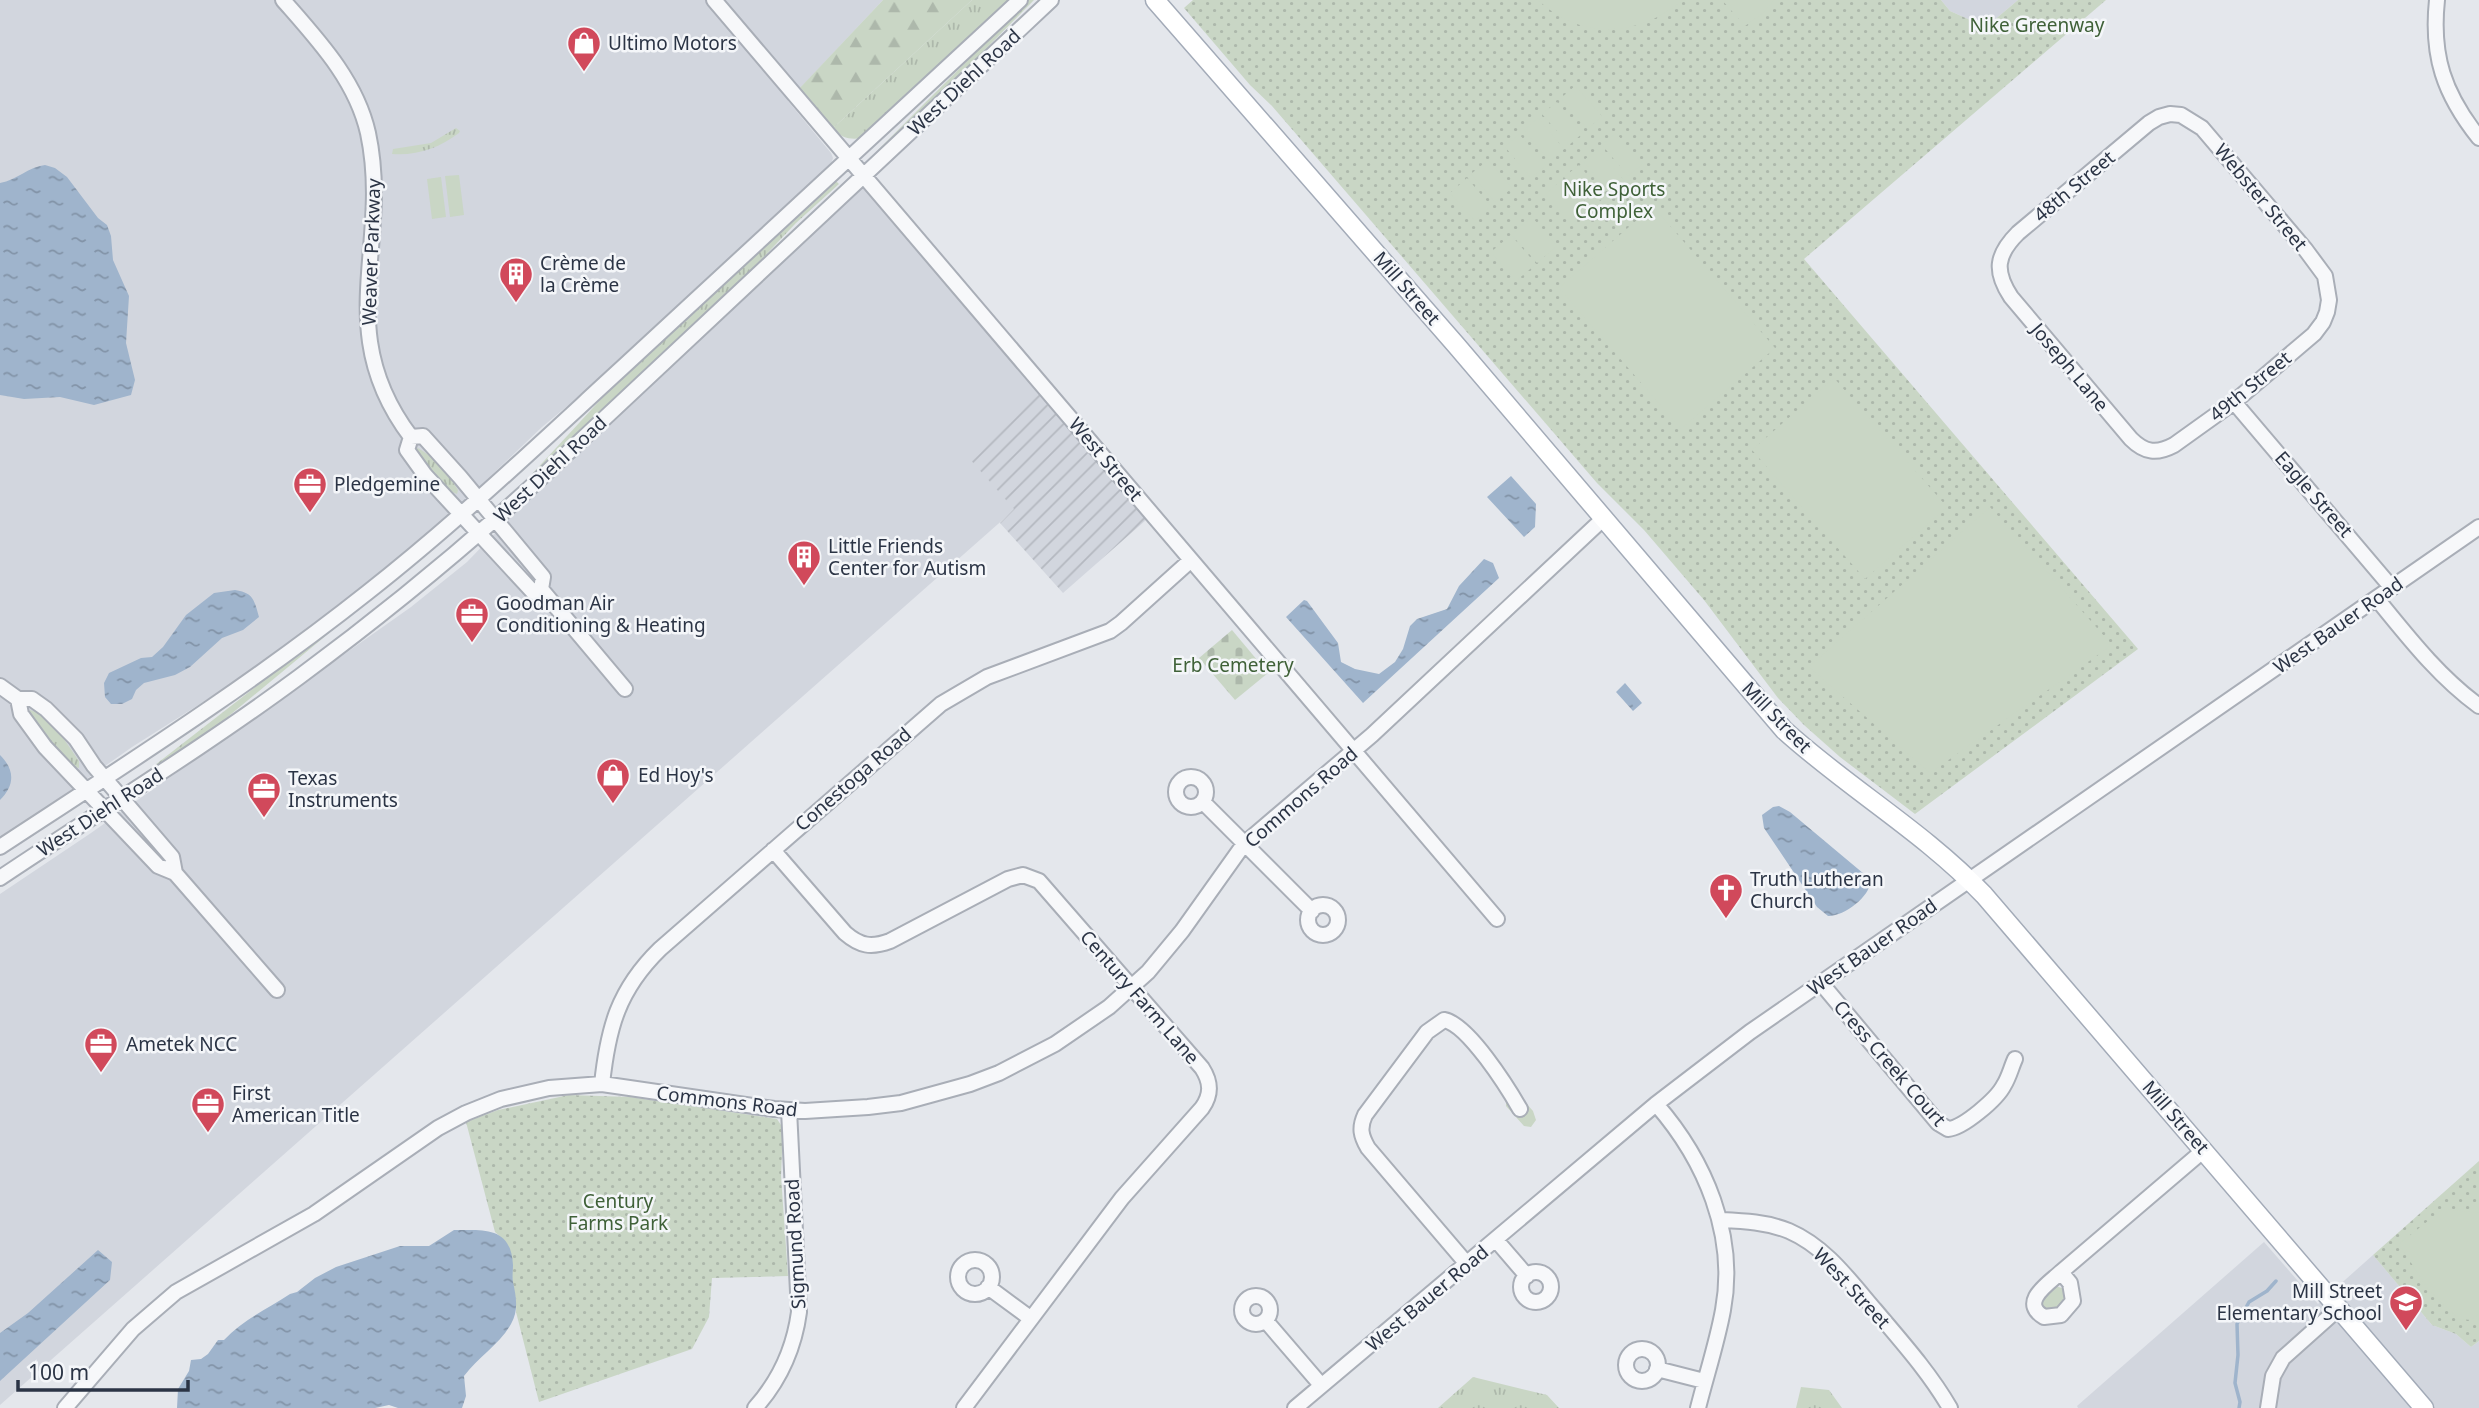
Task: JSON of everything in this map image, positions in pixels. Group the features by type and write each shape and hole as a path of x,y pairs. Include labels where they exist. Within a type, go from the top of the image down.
{"main road":[{"name":"Mill Street","path":"1155,0 1438,324 1784,730 1810,754 1928,842 1969,880 2424,1408"}],"street":[{"name":"Weaver Parkway","path":"283,0 339,68 357,102 367,132 374,176 366,295 367,326 374,363 385,395 411,437"},
{"name":"West Street","path":"715,0 1497,919"},
{"name":"West Diehl Road","path":"0,847 196,719 368,593 478,500 1020,0"},
{"name":"West Diehl Road","path":"0,877 298,678 480,533 1051,0"},
{"path":"2437,0 2436,43 2440,69 2454,103 2479,138"},
{"name":"48th Street","path":"2000,274 2004,248 2018,233 2149,122 2170,114"},
{"name":"Webster Street","path":"2170,114 2181,115 2202,128 2325,276 2329,300"},
{"name":"Joseph Lane","path":"2000,274 2011,297 2131,439 2150,451"},
{"name":"49th Street","path":"2150,451 2165,450 2234,402 2314,334 2323,322 2329,300"},
{"name":"Eagle Street","path":"2234,402 2392,588"},
{"name":"Weaver Parkway","path":"411,437 422,436 478,500"},
{"name":"Weaver Parkway","path":"411,437 407,450 462,514"},
{"path":"478,500 543,577 541,589 625,689"},
{"path":"462,514 533,592 541,589"},
{"name":"Commons Road","path":"65,1408 120,1342 161,1303 314,1214 438,1128 466,1113 522,1093 602,1084 789,1110 833,1110 901,1103 999,1073 1055,1044 1083,1027 1132,988 1182,931 1244,844 1355,751 1604,518"},
{"name":"West Bauer Road","path":"1295,1408 1656,1104 1750,1032 2479,527"},
{"name":"Conestoga Road","path":"602,1084 605,1051 621,1001 637,974 660,949 941,704 987,677 1084,643 1110,631 1191,560"},
{"path":"2377,599 2450,682 2479,706"},
{"path":"0,686 18,699 32,699 46,709 76,740 104,779 172,857 175,873"},
{"path":"18,699 21,714 35,733 158,866 175,873 277,990"},
{"path":"1203,802 1312,911"},
{"name":"Century Farm Lane","path":"773,850 845,933 859,943 872,946 890,941 1007,878 1030,877 1047,889 1202,1068 1209,1082 1209,1094 1202,1108 1122,1198 964,1408"},
{"name":"Cress Creek Court","path":"1821,983 1938,1123 1948,1129 1960,1126 1999,1093 2015,1059"},
{"path":"1467,1264 1368,1148 1360,1131 1361,1123 1427,1032 1444,1020 1458,1025 1502,1077 1520,1109"},
{"path":"1656,1104 1688,1146 1721,1220 1725,1270 1723,1310 1698,1408"},
{"name":"Sigmund Road","path":"755,1408 772,1388 785,1364 794,1339 799,1312 789,1110"},
{"path":"2061,1272 2204,1150"},
{"name":"West Street","path":"1721,1220 1779,1227 1807,1240 1827,1256 1912,1354 1950,1408"},
{"path":"1496,1240 1527,1276"},
{"path":"988,1287 1030,1318"},
{"path":"2268,1408 2273,1376 2283,1358 2339,1308"},
{"path":"1266,1321 1321,1385"},
{"path":"1657,1369 1704,1381"}],"shaded area":[{"path":"0,0 883,0 788,101 831,153 833,158 828,173 619,363 542,427 434,530 361,590 263,664 132,747 0,840"},
{"path":"1941,0 2018,0 1986,27 1950,11"},
{"path":"871,180 1046,388 1015,509 0,1405 0,894 411,607 467,562 524,503"},
{"path":"1046,388 1154,513 1063,593 1000,523 1014,509 968,457"},
{"path":"2264,1242 2318,1304 2373,1255 2432,1325 2456,1334 2471,1347 2479,1341 2479,1408 2078,1408 2077,1406"}],"green space":[{"path":"883,0 972,0 832,129 797,91"},
{"path":"972,0 1010,0 862,138 846,138 832,129"},
{"path":"1028,0 1034,0 920,115 878,152 878,150"},
{"name":"Nike Sports Complex","path":"1193,0 1941,0 1950,11 1986,27 2018,0 2106,0 1804,259 2138,649 1915,814 1840,757 1778,698 1704,600 1644,530 1597,483 1272,106 1250,85 1184,8"},
{"path":"1538,0 1683,0 1648,21 1610,29 1591,28 1573,22"},
{"path":"1722,0 1774,0 1763,13 1745,26"},
{"path":"1575,86 1602,116 1588,129 1561,98"},
{"path":"1557,102 1583,133 1569,145 1542,114"},
{"path":"1538,118 1564,149 1550,161 1524,130"},
{"path":"456,128 459,133 436,147 410,154 392,154 393,149 431,143"},
{"path":"1616,133 1643,164 1628,176 1602,145"},
{"path":"1519,134 1546,165 1531,178 1505,147"},
{"path":"1597,149 1624,180 1610,192 1583,161"},
{"path":"1488,160 1512,188 1495,202 1471,174"},
{"path":"1579,165 1605,196 1591,208 1564,177"},
{"path":"459,175 464,215 450,217 445,176"},
{"path":"441,177 446,217 432,219 427,179"},
{"path":"1467,178 1491,206 1475,221 1450,193"},
{"path":"836,181 839,184 796,223 718,305 509,499 626,372"},
{"path":"1560,181 1586,212 1572,224 1546,194"},
{"path":"1653,206 1775,348 1681,429 1559,288"},
{"path":"1532,217 1557,246 1537,263 1512,234"},
{"path":"1511,235 1536,264 1516,281 1491,252"},
{"path":"1834,378 1947,507 1865,579 1752,450"},
{"path":"416,447 440,465 458,490 457,494 432,474 413,448"},
{"path":"1990,507 2112,645 1930,773 1809,667"},
{"path":"339,622 340,624 207,734 147,774 146,772"},
{"name":"Erb Cemetery","path":"1232,630 1268,673 1235,700 1199,658"},
{"path":"30,710 44,717 58,731 79,761 79,768 55,749 28,714"},
{"name":"Century Farms Park","path":"569,1095 630,1097 777,1119 783,1128 781,1176 788,1276 712,1278 709,1317 692,1349 539,1402 516,1312 510,1252 495,1232 466,1122 498,1110"},
{"path":"1519,1095 1533,1111 1536,1120 1531,1127 1524,1126 1506,1106 1506,1099"},
{"path":"2479,1161 2479,1341 2471,1347 2456,1334 2432,1325 2373,1255"},
{"path":"2443,1209 2479,1213 2479,1314 2471,1320 2459,1319 2428,1289 2399,1244"},
{"path":"2055,1286 2062,1288 2066,1298 2053,1311 2044,1310 2040,1305 2041,1296"},
{"path":"1473,1377 1547,1395 1559,1408 1438,1408"},
{"path":"1801,1387 1829,1390 1842,1408 1796,1408"}],"water":[{"path":"45,165 55,168 67,177 98,218 107,225 113,260 129,296 126,343 135,380 131,395 94,405 60,397 24,399 0,395 0,183"},
{"path":"1511,476 1536,504 1535,527 1524,537 1487,497"},
{"path":"1484,559 1493,563 1499,578 1363,703 1286,617 1304,600 1307,601 1338,643 1341,662 1355,669 1379,674 1395,662 1403,649 1410,626 1417,619 1447,609 1459,586"},
{"path":"235,590 250,595 259,617 243,630 222,638 190,667 175,675 144,683 136,690 132,699 122,704 111,704 105,697 104,683 109,673 141,658 152,657 163,647 186,615 214,593"},
{"path":"1625,683 1642,703 1633,711 1616,692"},
{"path":"0,755 11,772 11,783 0,800"},
{"path":"1779,806 1790,812 1870,879 1867,892 1856,904 1842,913 1828,916 1817,907 1764,828 1762,815"},
{"path":"454,1230 494,1233 507,1243 513,1265 516,1303 514,1319 506,1331 464,1376 466,1396 462,1408 398,1408 389,1405 375,1408 177,1408 178,1389 189,1371 191,1360 201,1359 218,1340 224,1340 256,1315 336,1267 400,1246 429,1246"},
{"path":"98,1250 112,1262 110,1280 0,1381 0,1333 28,1313"}],"waterway":[{"path":"2239,1408 2235,1383 2237,1324 2249,1302 2267,1291 2276,1281"}],"place":[{"name":"Ultimo Motors","path":"584,73"},
{"name":"Crème de la Crème","path":"516,304"},
{"name":"Pledgemine","path":"310,514"},
{"name":"Little Friends Center for Autism","path":"804,587"},
{"name":"Goodman Air Conditioning & Heating","path":"472,644"},
{"name":"Ed Hoy's","path":"613,805"},
{"name":"Texas Instruments","path":"264,819"},
{"name":"Truth Lutheran Church","path":"1726,920"},
{"name":"Ametek NCC","path":"101,1074"},
{"name":"First American Title","path":"208,1134"},
{"name":"Mill Street Elementary School","path":"2406,1332"}],"park label":[{"name":"Nike Greenway","path":"2037,25"}]}
